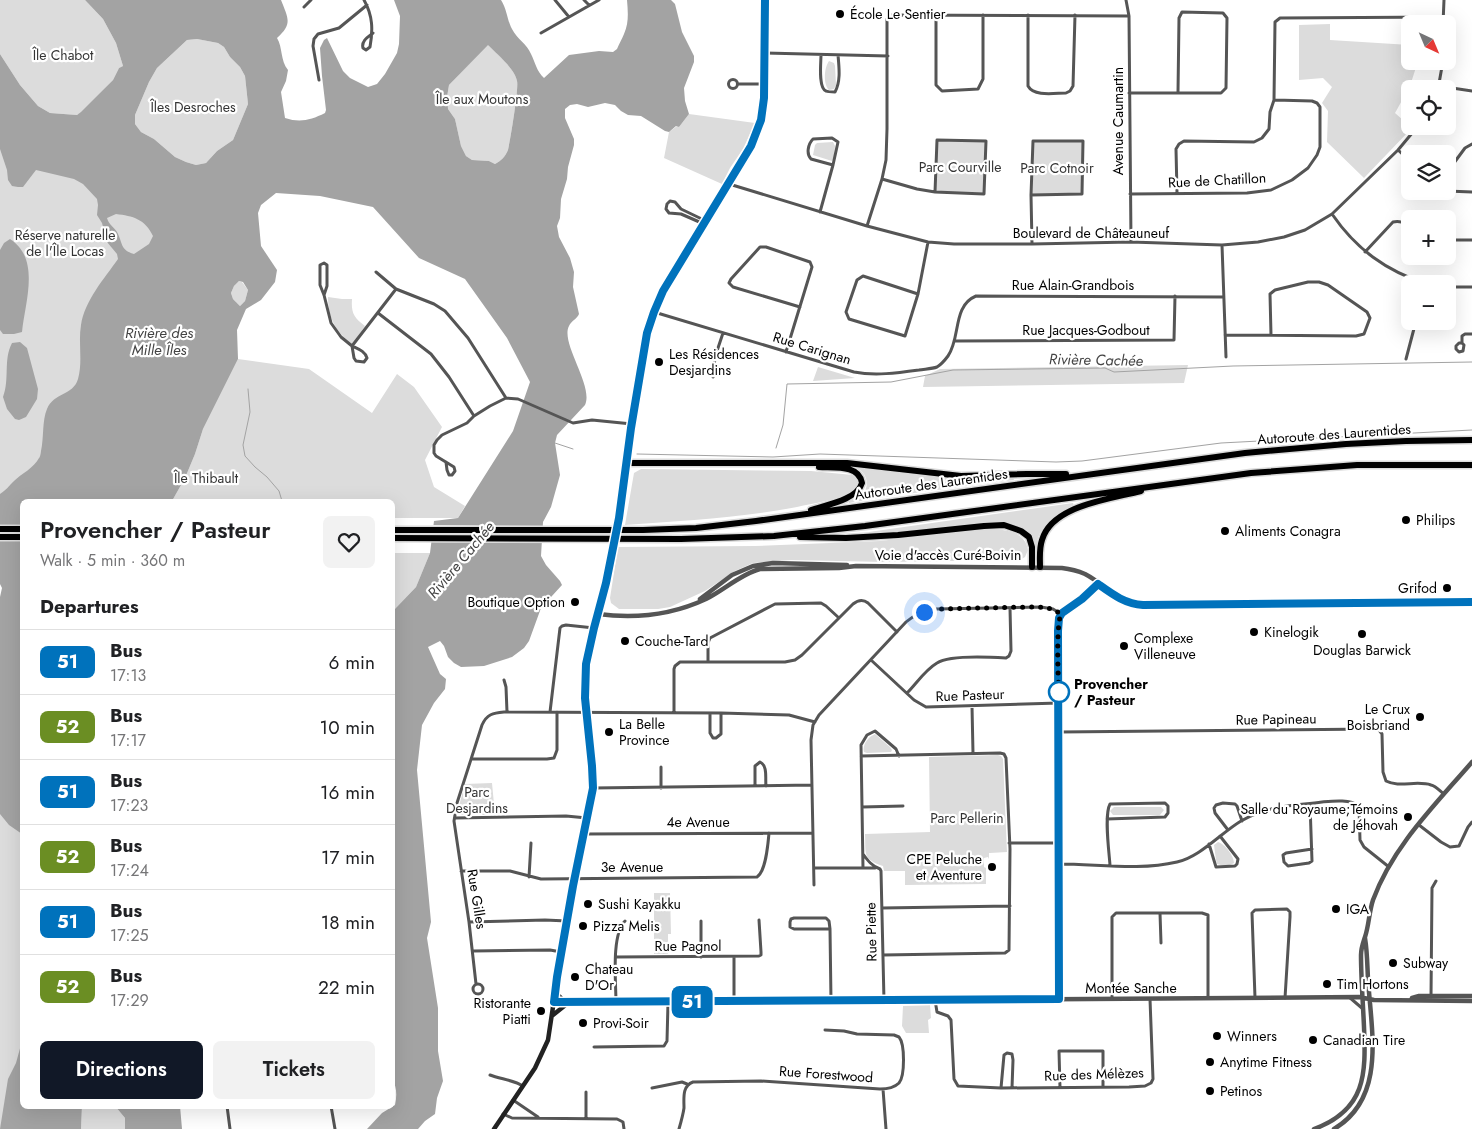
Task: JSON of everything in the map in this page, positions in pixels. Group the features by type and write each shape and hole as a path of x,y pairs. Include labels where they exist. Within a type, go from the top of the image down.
{"highway":[{"name":"Autoroute des Laurentides","path":"395,530 562,530 685,528 721,525 1219,456 1300,447 1472,440"},
{"path":"627,463 859,464 965,476 1084,475"},
{"path":"766,463 847,469 856,471 860,476 862,481 860,488 851,496 797,515"},
{"path":"774,536 864,526 1250,473 1336,466 1472,465"},
{"path":"1040,567 1040,549 1043,537 1050,526 1062,516 1091,504 1174,483"},
{"path":"395,538 701,539 774,536 846,538 1004,525 1021,531 1029,538 1032,547 1032,567"},
{"path":"0,529 20,529"},
{"path":"0,537 20,537"}],"main road":[{"path":"494,1129 544,1050 550,1035 561,952 593,788 586,712 586,670 619,518 645,345 654,312 663,291 751,146 759,128 764,108 765,0"},
{"path":"553,1015 567,1003 555,992"}],"street":[{"path":"304,7 311,0"},
{"path":"364,0 371,17 373,33 370,47 366,50 362,48 363,42 373,33"},
{"path":"555,0 569,17"},
{"path":"584,0 589,5"},
{"path":"541,33 599,0"},
{"name":"Avenue Caumartin","path":"1126,0 1129,16 1131,242"},
{"path":"1443,15 1444,0"},
{"path":"319,80 313,46 314,39 318,34 339,28 367,5"},
{"path":"1129,93 1221,93 1226,88 1227,18 1223,13 1182,12 1179,18 1178,92"},
{"path":"867,226 886,160 887,19 891,15 1129,16"},
{"path":"936,15 936,85 942,91 978,89 982,80 983,15"},
{"path":"1028,15 1028,86 1036,93 1066,93 1073,86 1074,15"},
{"path":"1178,194 1176,149 1179,144 1184,142 1254,142 1262,138 1269,129 1270,112 1274,100 1274,22 1277,19 1401,17"},
{"path":"765,53 888,56"},
{"path":"821,55 822,84 827,92 835,92 839,82 838,55"},
{"path":"738,84 765,84"},
{"path":"1456,89 1472,91"},
{"name":"Rue de Chatillon","path":"1130,194 1247,193 1271,190 1292,180 1308,168 1317,155 1320,147 1320,108 1317,103 1312,101 1274,100"},
{"name":"Boulevard de Châteauneuf","path":"728,184 867,226 928,242 954,244 1131,242 1222,245 1258,242 1284,237 1305,230 1332,214 1398,150 1410,135"},
{"path":"820,212 834,165 838,142 832,138 813,139 808,154 811,159 834,165"},
{"path":"882,179 935,192 984,194 986,141 937,140 935,192"},
{"path":"1031,195 1082,194 1083,141 1033,141 1031,195 1032,244"},
{"path":"1456,160 1465,148 1472,144"},
{"path":"1398,150 1401,153"},
{"path":"1456,191 1472,192"},
{"path":"670,201 675,202 681,209 705,223 680,214 669,213 666,209 667,204 670,201"},
{"path":"1332,214 1352,240 1365,252 1402,275"},
{"path":"1365,252 1393,222 1401,222"},
{"path":"1456,240 1472,240"},
{"path":"918,294 863,276 857,280 846,312 849,320 905,336 918,294 928,242"},
{"path":"1222,245 1226,357"},
{"path":"786,352 800,307 812,267 810,262 760,247 731,279 730,283 733,287 800,307"},
{"path":"324,295 327,286 327,265 324,263 320,265 320,285 331,323 341,337 352,346 366,355 367,358 364,362 356,361 352,346 396,289"},
{"path":"376,272 396,289 434,304 445,311 468,338 506,398"},
{"path":"1225,335 1356,336 1364,334 1370,318 1367,312 1328,285 1319,282 1308,282 1275,290 1270,294 1271,335"},
{"path":"1456,287 1472,287"},
{"name":"Rue Alain-Grandbois","path":"954,342 962,308 969,299 976,296 1224,297"},
{"name":"Rue Jacques-Godbout","path":"954,342 1174,340 1175,296"},
{"name":"Rue Carignan","path":"654,312 723,334 868,375 936,368 950,354 954,342"},
{"path":"378,313 431,354 449,377 474,416"},
{"path":"1406,359 1414,330"},
{"path":"713,377 715,357 723,334"},
{"path":"1462,343 1462,336 1472,334"},
{"path":"446,462 434,453 434,445 442,435 466,423 490,406 506,398 518,399 574,424 592,420 632,424"},
{"name":"Voie d'accès Curé-Boivin","path":"598,614 611,616 654,615 673,611 706,599 751,572 760,569 856,566 1062,568 1077,571 1087,576 1120,599 1133,604 1143,605 1472,602"},
{"path":"1059,999 1059,618 1065,610 1082,599 1098,584"},
{"path":"674,712 675,666 682,662 791,661 804,653 855,602 864,600 897,632"},
{"path":"708,662 708,643 710,638 775,604 821,603 825,604 839,618"},
{"path":"907,693 934,665 941,661 1006,658 1009,656 1011,651 1010,608"},
{"path":"814,886 811,740 815,722 827,706 912,617 927,611 1050,608 1061,614"},
{"path":"550,712 560,628 566,625 594,628"},
{"name":"Rue Pasteur","path":"871,660 916,702 926,707 1059,703"},
{"path":"504,680 508,712 674,712 789,715 815,722"},
{"path":"972,706 973,753"},
{"name":"Rue Gilles","path":"476,984 470,922 454,818 456,803 486,718 492,713 508,712"},
{"path":"472,759 553,759 556,756 557,750 557,712"},
{"path":"710,713 710,734 714,738 718,738 720,734 721,713"},
{"name":"Rue Papineau","path":"1059,732 1375,729 1380,731 1382,735 1383,774 1386,780 1392,783 1422,783 1431,785 1444,794"},
{"path":"863,868 862,742 870,733 875,731 896,749 899,756"},
{"path":"861,756 1004,754 1010,843 1009,951 1005,953 882,955"},
{"path":"754,786 755,766 760,762 765,766 766,786"},
{"path":"1314,1129 1342,1114 1353,1101 1364,1076 1361,952 1371,907 1378,888 1402,846 1472,762"},
{"path":"661,768 661,788"},
{"path":"593,788 812,785"},
{"path":"1059,864 1156,867 1192,856 1228,830 1263,810 1326,802 1353,802 1359,806 1360,840 1364,847 1389,867"},
{"path":"1107,818 1165,817 1168,813 1168,806 1165,803 1110,804 1107,818 1110,865"},
{"path":"1228,830 1215,813 1214,808 1216,805 1220,803 1235,804 1242,821"},
{"path":"1310,804 1312,849 1312,861 1308,864 1288,866 1284,862 1284,855 1286,853 1312,849"},
{"path":"862,807 903,806"},
{"path":"454,818 566,816 587,818"},
{"path":"1419,825 1450,847 1459,846 1472,822"},
{"name":"3e Avenue","path":"462,871 507,871 541,879 758,877 763,868 769,833"},
{"name":"4e Avenue","path":"584,834 813,833"},
{"path":"1209,844 1216,867 1235,866 1238,864 1238,859 1220,836"},
{"path":"1010,843 1059,842"},
{"path":"529,877 531,843"},
{"name":"Rue Piette","path":"863,853 875,868 879,868 881,871 884,1001"},
{"path":"814,868 875,868"},
{"path":"1431,998 1432,888 1436,881"},
{"path":"882,908 1010,906"},
{"path":"1255,998 1252,913 1255,910 1287,909 1290,912 1290,917 1285,998"},
{"path":"1112,999 1112,917 1116,913 1202,912 1208,915 1208,998"},
{"path":"1160,913 1160,943"},
{"path":"830,929 795,929 790,927 790,922 794,918 826,918 829,921 830,929 831,1001"},
{"name":"Rue Pagnol","path":"616,957 734,957 761,955 760,920"},
{"path":"470,922 567,921"},
{"path":"616,1003 618,932 624,921"},
{"path":"701,921 701,957"},
{"path":"1334,1129 1357,1108 1370,1080 1373,1059 1365,937"},
{"path":"473,951 550,950 561,952"},
{"path":"734,957 734,1002"},
{"name":"Montée Sanche","path":"554,1002 668,1003 1349,997 1408,999 1472,996"},
{"path":"1349,997 1363,1009"},
{"name":"Montée Sanche","path":"1431,998 1472,1001"},
{"name":"Rue des Mélèzes","path":"935,1000 937,1012 951,1018 954,1079 958,1086 1060,1088 1145,1086 1151,1083 1150,999"},
{"path":"594,1047 664,1046 667,1041 668,1003"},
{"name":"Rue Forestwood","path":"652,1088 680,1082 687,1084 698,1081 761,1081 883,1089 898,1084 902,1077 903,1059 900,1037 894,1035 862,1035 825,1030"},
{"path":"1060,1088 1059,1051 1103,1051 1103,1087"},
{"path":"1001,1088 1004,1055 1007,1052 1012,1054 1013,1060 1012,1088"},
{"path":"490,1075 514,1081 522,1086"},
{"path":"679,1129 683,1114 684,1091 687,1084"},
{"path":"883,1089 886,1129"},
{"path":"586,1092 586,1118"},
{"path":"513,1100 539,1118"},
{"path":"227,1109 230,1129"},
{"path":"332,1109 335,1129"},
{"path":"504,1114 512,1118 617,1119 623,1122 624,1129"}],"green space":[{"name":"Île Chabot","path":"0,0 85,0 103,19 116,43 123,66 119,68 113,80 81,113 77,115 50,113 38,106 20,85 0,54"},
{"path":"1330,24 1330,40 1401,44 1401,70 1415,70 1412,80 1401,80 1401,102 1395,113 1401,118 1401,135 1405,135 1364,178 1327,142 1328,111 1322,103 1332,87 1323,78 1299,80 1299,25"},
{"name":"Îles Desroches","path":"197,39 218,43 224,47 230,57 240,67 245,76 248,104 233,140 217,151 206,163 196,165 175,157 154,139 141,132 135,124 135,115 157,68 187,40"},
{"name":"Île aux Moutons","path":"488,44 509,66 517,81 516,104 508,150 506,155 495,164 489,161 472,160 466,156 461,146 455,119 448,109 447,97 449,85"},
{"path":"829,61 834,63 835,66 836,85 834,89 829,90 825,76"},
{"path":"689,114 755,123 743,149 722,184 664,158 669,132 677,126 679,127"},
{"name":"Réserve naturelle de l'Île Locas","path":"0,119 140,204 163,241 87,389 34,485 20,499 20,501 0,525"},
{"name":"Parc Courville","path":"936,140 986,142 984,194 935,192"},
{"name":"Parc Cotnoir","path":"1033,141 1082,142 1082,194 1032,195"},
{"path":"833,142 835,146 834,159 832,161 813,155 817,143"},
{"path":"239,281 248,290 245,301 240,306 233,299 231,293"},
{"path":"328,297 352,299 354,315 365,326 352,345 342,335 331,318"},
{"name":"Île Thibault","path":"238,359 309,369 372,413 397,374 414,387 442,427 425,460 434,487 465,506 458,518 395,518 395,499 173,499 185,478 203,429"},
{"path":"1188,365 1184,383 923,387 925,376 940,369"},
{"path":"818,367 855,378 813,381"},
{"path":"852,467 953,479 985,480 1013,478 1014,480 849,503 849,501 857,498 864,492 867,484 863,473"},
{"path":"641,469 811,471 853,475 858,481 854,489 843,496 776,511 625,525 634,473"},
{"path":"1073,503 1074,506 1055,517 1044,527 1040,533 1037,547 1035,547 1030,534 1026,530 1014,524 1002,522 869,535 869,532"},
{"path":"983,529 1004,530 1017,534 1026,543 1028,550 1025,557 1020,560 885,562 791,560 753,563 735,571 705,591 670,607 658,609 619,609 611,603 610,598 618,547 755,546 880,541"},
{"path":"395,553 430,553 416,587 395,609"},
{"path":"875,734 890,747 891,752 864,752 866,741"},
{"name":"Parc Pellerin","path":"998,755 1003,759 1007,852 989,853 989,859 988,857 984,858 986,884 905,885 905,871 884,871 883,866 868,858 866,855 865,834 930,832 929,757"},
{"name":"Parc Desjardins","path":"492,783 495,815 458,815 465,784"},
{"path":"0,795 20,820 20,1085 10,1129 0,1129"},
{"path":"1114,807 1161,807 1164,810 1160,815 1113,815 1110,811"},
{"path":"1218,842 1229,851 1234,863 1230,865 1217,864 1214,845"},
{"path":"654,893 670,893 671,934 668,934 668,954 654,954"},
{"path":"930,1005 929,1033 906,1033 902,1026 903,1006"},
{"path":"82,1109 118,1109 125,1118 125,1129 81,1129"}],"water":[{"name":"Rivière des Mille Îles","path":"85,0 281,0 288,20 285,29 277,38 285,66 288,70 281,92 285,118 296,120 310,119 325,113 320,48 327,38 343,71 350,78 368,87 377,84 397,53 399,44 400,16 394,0 501,0 512,29 529,50 538,70 544,78 569,55 599,51 613,52 617,49 627,26 627,0 671,0 675,4 682,32 694,56 694,62 684,88 689,114 679,127 676,126 669,132 641,116 628,115 615,105 605,103 588,107 577,104 570,105 565,109 565,118 574,139 574,145 561,199 560,218 557,226 559,237 570,258 574,272 573,287 579,314 570,324 567,333 587,397 585,405 557,435 555,443 560,475 551,507 543,522 541,556 562,585 541,608 529,641 524,648 512,657 484,666 461,667 448,657 440,641 428,647 440,674 446,679 445,689 434,703 422,725 417,770 431,922 427,938 438,1008 438,1051 443,1081 437,1098 435,1114 418,1129 367,1129 382,1113 388,1109 395,1109 396,1095 395,609 416,587 430,553 434,521 458,518 513,431 530,382 507,338 465,279 419,258 373,207 320,196 276,193 261,205 258,213 261,246 277,270 275,282 261,300 246,309 237,330 238,359 203,429 185,478 173,499 20,499 20,833 9,825 0,814 0,597 2,588 0,584 0,494 34,465 40,457 44,418 47,409 54,400 72,388 78,379 81,325 86,307 118,259 117,254 107,242 102,223 97,215 97,199 83,184 74,179 36,170 23,187 12,186 8,180 7,170 0,149 0,54 20,85 38,106 50,113 77,115 113,80 119,68 123,66 116,43 103,19","holes":["197,39 218,43 224,47 230,57 240,67 245,76 248,104 233,140 217,151 206,163 196,165 175,157 154,139 141,132 135,124 135,115 157,68 187,40","488,45 513,71 517,81 516,104 508,150 503,158 495,164 489,161 472,160 466,156 461,146 455,119 448,109 447,97 449,85","116,214 133,217 142,222 153,236 149,244 134,254 126,250 107,218","239,281 243,282 248,290 245,301 240,306 233,299 231,293"]},
{"path":"10,239 20,248 25,258 29,282 22,332 3,334 0,330 0,250 4,243"},
{"path":"20,342 27,348 38,389 37,399 26,417 19,420 15,419 7,409 3,397 9,349 12,343"},
{"path":"20,1048 20,1109 82,1109 81,1129 0,1129 8,1079 16,1063"},
{"path":"118,1109 180,1109 182,1129 125,1129 125,1118"}],"pier":[{"path":"431,525 545,526 545,543 429,542"}],"waterway":[{"name":"Rivière Cachée","path":"776,448 783,425 787,384 891,382 953,370 1105,368 1114,372 1233,366 1472,362"},
{"path":"248,389 250,412 243,445 245,456 279,491 281,499"},
{"path":"637,454 773,457 820,454 1056,462 1082,461 1221,443 1472,430"},
{"name":"Rivière Cachée","path":"555,443 573,449"}],"bus line":[{"name":"51","path":"765,0 764,108 759,128 746,155 663,291 656,306 646,342 619,518 606,583 586,664 585,698 593,788 573,886 554,1002 664,1003 1059,999 1058,631 1059,618 1065,610 1082,599 1098,584 1120,599 1138,605 1472,602"}],"place":[{"name":"École Le Sentier","path":"840,14"},
{"name":"Les Résidences Desjardins","path":"659,362"},
{"name":"Philips","path":"1406,520"},
{"name":"Aliments Conagra","path":"1225,531"},
{"name":"Grifod","path":"1447,588"},
{"name":"Boutique Option","path":"575,602"},
{"name":"Kinelogik","path":"1254,632"},
{"name":"Douglas Barwick","path":"1362,634"},
{"name":"Couche-Tard","path":"625,641"},
{"name":"Complexe Villeneuve","path":"1124,646"},
{"name":"Provencher / Pasteur","path":"1059,692"},
{"name":"Le Crux Boisbriand","path":"1420,717"},
{"name":"La Belle Province","path":"609,732"},
{"name":"Salle du Royaume;Témoins de Jéhovah","path":"1408,817"},
{"name":"CPE Peluche et Aventure","path":"992,867"},
{"name":"Sushi Kayakku","path":"588,904"},
{"name":"IGA","path":"1336,909"},
{"name":"Pizza Melis","path":"583,926"},
{"name":"Subway","path":"1393,963"},
{"name":"Chateau D'Or","path":"575,977"},
{"name":"Tim Hortons","path":"1327,984"},
{"name":"Ristorante Piatti","path":"541,1011"},
{"name":"Provi-Soir","path":"583,1023"},
{"name":"Winners","path":"1217,1036"},
{"name":"Canadian Tire","path":"1313,1040"},
{"name":"Anytime Fitness","path":"1210,1062"},
{"name":"Petinos","path":"1210,1091"}],"route":[{"path":"924,612 936,609 1030,607 1055,610 1061,614 1058,631 1059,692"}]}
